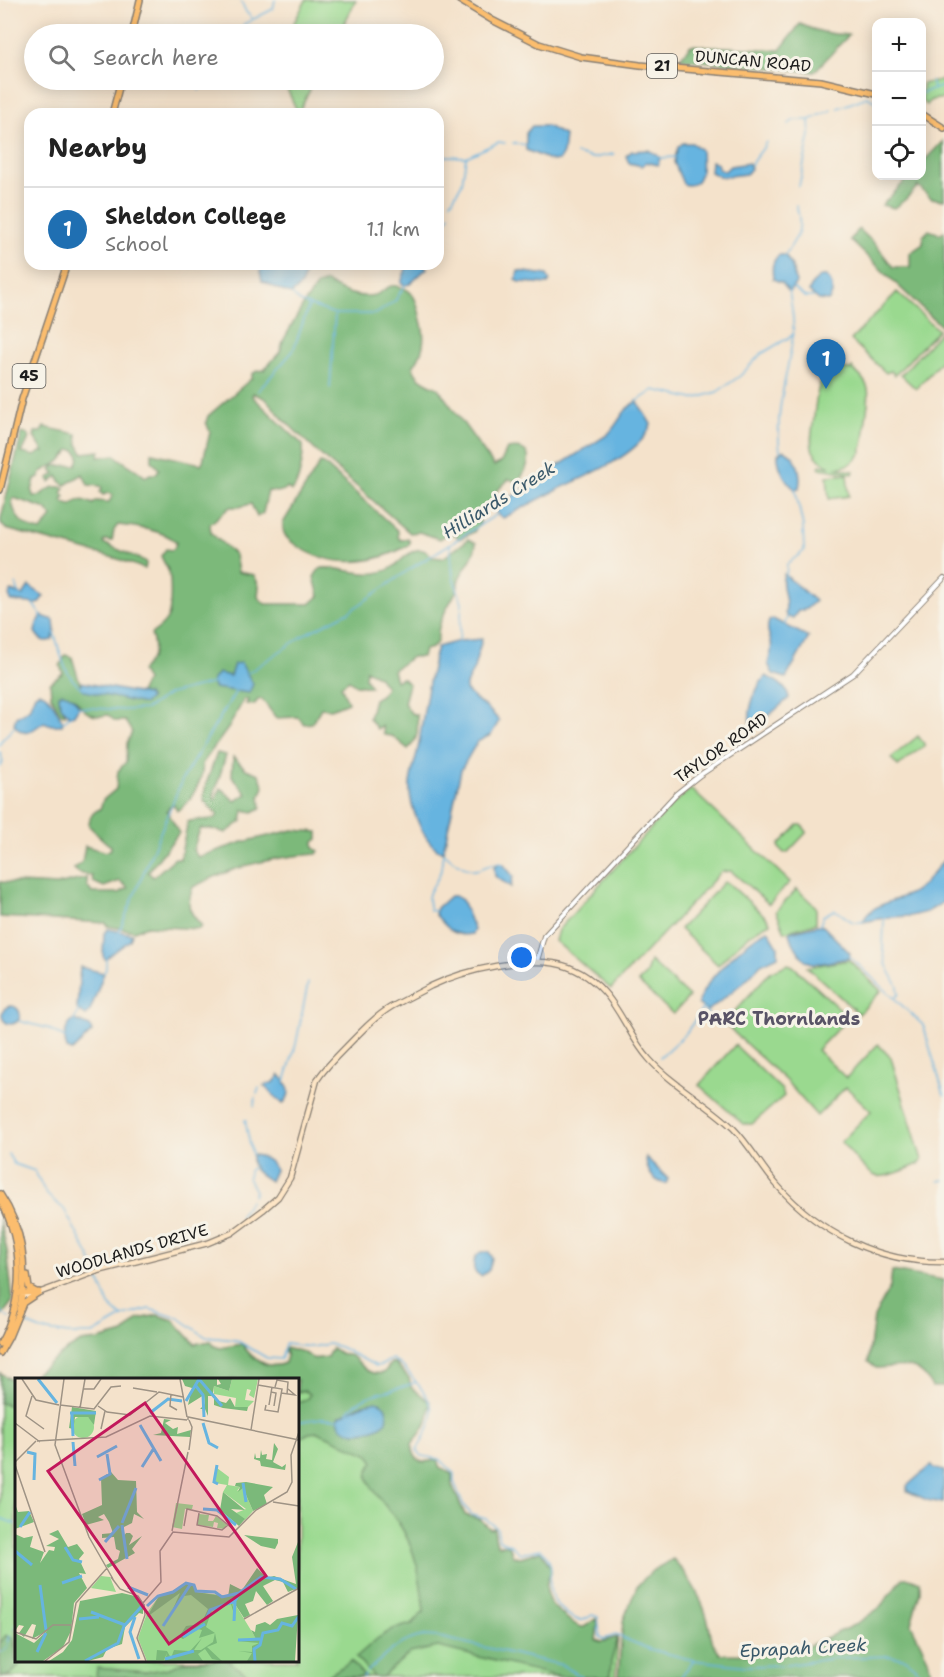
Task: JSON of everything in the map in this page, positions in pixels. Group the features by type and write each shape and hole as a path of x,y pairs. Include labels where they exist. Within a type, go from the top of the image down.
{"main road":[{"path":"134,24 140,0"},
{"name":"DUNCAN ROAD","path":"459,0 539,44 581,57 640,65 812,80 843,84 872,93"},
{"path":"114,108 118,90"},
{"path":"926,117 944,128"},
{"name":"45","path":"0,490 22,399 65,270"},
{"name":"WOODLANDS DRIVE","path":"40,1292 98,1271 208,1243 232,1233 268,1206 283,1189 292,1174 317,1080 324,1069 365,1028 391,1008 452,976 480,969 537,961 563,964 597,984 608,996 631,1035 648,1058 664,1074 720,1116 735,1131 775,1183 812,1220 845,1240 881,1254 908,1260 944,1262"},
{"path":"0,1194 9,1209 26,1255 28,1284 31,1290 40,1292"},
{"path":"0,1199 15,1239 21,1292 0,1346"},
{"path":"19,1236 24,1264 20,1310"},
{"path":"21,1292 40,1292"},
{"path":"0,1353 12,1332 24,1301 40,1292"}],"street":[{"name":"TAYLOR ROAD","path":"537,961 544,936 676,794 700,775 853,674 944,578"}],"green space":[{"path":"306,0 356,0 344,24 293,24"},
{"path":"800,24 824,32 849,35 814,72 679,59 691,45 780,50"},
{"path":"944,79 944,98 931,100 926,104 926,83"},
{"path":"288,90 310,90 301,108 296,108"},
{"path":"943,141 944,200 931,198 918,186 894,208 882,205 906,180 926,180 926,159"},
{"path":"859,229 876,245 893,267 910,267 910,253 923,244 923,236 929,230 940,234 944,232 944,329 850,240"},
{"path":"326,282 343,291 362,296 377,294 393,286 410,292 418,306 424,336 421,352 413,367 417,375 438,388 494,466 501,462 507,449 523,450 528,457 526,469 518,482 509,479 495,493 495,502 479,517 480,522 474,532 459,539 455,534 446,535 440,539 419,532 410,533 315,450 266,399 253,393 252,396 303,445 297,483 292,491 287,488 276,492 268,491 263,513 257,517 251,504 230,507 210,524 211,533 235,555 238,572 254,575 259,586 258,597 265,604 310,604 319,596 314,577 319,570 324,568 376,573 391,568 417,550 427,552 432,557 443,558 469,539 476,543 472,557 459,579 457,590 441,621 438,641 432,648 424,650 422,657 412,657 393,670 396,681 402,678 409,684 404,703 411,713 417,715 416,738 408,749 392,736 384,735 382,726 377,729 369,718 374,699 381,695 386,687 378,676 366,670 365,678 371,687 356,685 349,680 341,686 348,702 331,709 321,708 312,723 304,724 298,717 276,718 262,699 254,705 246,704 248,700 244,699 229,727 202,764 199,783 191,797 177,811 174,805 167,810 179,833 148,872 153,877 175,858 180,859 188,821 214,819 218,815 203,800 217,753 226,755 214,795 215,800 221,788 235,801 247,794 232,776 233,757 246,769 259,774 264,787 260,796 261,808 253,812 244,810 242,821 226,833 200,829 193,850 198,857 243,842 293,830 318,832 318,839 314,842 314,848 319,851 317,854 285,857 254,864 193,887 189,904 194,916 202,926 199,929 147,926 134,931 107,926 106,923 0,917 0,882 57,885 87,878 87,886 92,893 119,893 128,888 120,881 104,887 93,882 92,876 79,873 74,869 82,862 85,846 106,852 111,849 111,846 89,826 90,820 93,813 100,809 103,800 116,789 118,771 126,762 127,743 132,732 125,721 115,721 108,715 95,716 87,712 73,697 59,702 65,714 61,714 51,696 50,683 63,673 60,666 65,655 72,657 81,687 147,695 140,693 146,681 141,671 153,654 154,645 151,634 165,622 170,608 170,577 161,556 166,549 172,550 176,542 157,532 118,525 114,530 112,541 105,540 103,543 145,561 145,569 118,559 6,529 1,524 1,518 22,433 27,434 29,438 22,453 35,456 44,452 34,437 35,432 41,432 44,427 77,434 78,444 83,453 100,451 98,457 115,455 145,477 156,474 159,469 152,461 152,453 201,464 210,432 206,422 208,416 252,378 252,374 264,370 280,352 283,341 317,285","holes":["70,450 75,450 79,456 76,465 54,466 51,470 55,473 48,479 50,482 58,476 65,485 83,474 88,485 100,486 102,488 100,492 103,495 108,493 113,495 109,502 96,501 93,504 81,500 70,505 62,500 65,497 62,493 65,488 61,487 54,487 39,496 33,496 35,479 41,472 61,461","14,498 46,509 52,517 41,531 21,521 13,506"]},
{"path":"897,292 938,330 895,375 891,371 886,373 851,340"},
{"path":"941,331 944,334 944,358 916,389 901,375"},
{"path":"852,368 865,382 869,392 864,443 862,451 853,462 836,468 854,471 853,474 819,468 820,465 830,467 816,456 811,443 816,398 821,382 831,371 851,370"},
{"path":"320,463 324,464 398,531 398,537 401,540 408,539 409,545 382,557 352,562 338,561 309,553 288,539 283,531 283,523"},
{"path":"847,474 849,496 829,499 827,476"},
{"path":"918,736 925,745 898,766 891,758"},
{"path":"691,789 790,882 769,904 731,871 721,872 611,989 555,941 558,930 673,804"},
{"path":"798,825 802,825 807,832 788,852 784,853 779,845"},
{"path":"724,882 728,883 770,923 748,936 718,965 680,929"},
{"path":"797,889 816,907 816,923 785,932 776,911"},
{"path":"849,960 881,991 859,1014 807,967"},
{"path":"650,961 689,997 673,1014 638,982 646,974"},
{"path":"788,964 849,1017 817,1050 846,1078 878,1044 891,1058 922,1160 919,1164 886,1176 880,1177 872,1174 841,1142 871,1111 846,1087 817,1116 786,1081 727,1026 726,1021 770,972"},
{"path":"735,1045 782,1090 784,1096 752,1124 743,1124 699,1085"},
{"path":"0,1219 7,1251 13,1301 0,1318"},
{"path":"892,1271 944,1280 942,1288 944,1387 932,1387 921,1372 909,1367 876,1368 868,1362 874,1317 890,1287"},
{"path":"158,1315 173,1320 195,1344 211,1341 214,1346 220,1348 242,1344 250,1354 266,1364 285,1363 287,1356 284,1348 300,1351 315,1359 327,1357 332,1348 352,1356 367,1370 379,1374 384,1373 391,1363 395,1363 409,1378 411,1387 430,1402 426,1424 412,1444 414,1455 423,1462 437,1459 439,1467 452,1474 452,1485 465,1515 481,1520 490,1529 494,1528 496,1542 499,1545 509,1545 513,1556 521,1557 541,1551 551,1572 547,1590 551,1604 581,1627 596,1619 598,1623 596,1640 601,1642 618,1637 615,1677 0,1677 0,1373 15,1381 15,1662 298,1662 298,1378 30,1378 81,1342 124,1333 139,1319"},
{"path":"158,1315 173,1320 195,1344 211,1341 214,1346 220,1348 242,1344 250,1354 266,1364 285,1363 287,1356 284,1348 300,1351 315,1359 327,1357 332,1348 352,1356 367,1370 379,1374 384,1373 391,1363 395,1363 409,1378 411,1387 430,1402 426,1424 412,1444 414,1455 423,1462 437,1459 439,1467 452,1474 452,1485 465,1515 481,1520 490,1529 494,1528 496,1542 499,1545 509,1545 513,1556 521,1557 541,1551 551,1572 547,1586 551,1604 581,1627 596,1619 598,1623 596,1640 601,1642 618,1637 611,1662 610,1677 560,1677 438,1647 410,1653 382,1677 374,1677 356,1657 378,1638 393,1629 412,1624 424,1611 417,1565 409,1543 398,1522 377,1496 368,1479 368,1472 374,1462 369,1455 318,1432 309,1433 298,1439 298,1403 306,1400 310,1394 305,1391 298,1392 298,1378 30,1378 81,1342 124,1333 139,1319","holes":["363,1404 386,1407 386,1420 379,1427 354,1433 340,1416"]},
{"path":"0,1373 15,1381 15,1407 0,1403"},
{"path":"673,1559 685,1573 699,1598 712,1640 721,1654 783,1655 856,1624 879,1608 903,1578 920,1582 920,1592 911,1624 928,1659 932,1677 618,1677 623,1621 637,1586 653,1570"},
{"path":"6,1635 13,1639 15,1662 21,1662 12,1673 0,1677 0,1643"},
{"path":"351,1661 365,1677 326,1677"},
{"path":"184,1662 230,1662 251,1677 96,1677 97,1668 146,1672 169,1668"}],"water":[{"path":"532,126 547,126 565,136 563,153 559,160 552,161 526,150 526,133"},
{"path":"683,143 692,143 701,150 700,174 698,180 690,185 683,184 674,162 678,147"},
{"path":"648,150 660,158 658,165 646,162 642,166 629,163 626,156 632,151"},
{"path":"711,161 718,164 718,169 725,171 730,166 749,163 751,169 746,174 721,177 710,172"},
{"path":"779,255 785,255 792,266 796,283 789,292 782,283 773,279 773,263"},
{"path":"300,270 304,277 299,288 291,294 262,281 260,271"},
{"path":"406,270 425,270 410,284 401,283"},
{"path":"518,271 547,275 550,281 548,284 520,282 516,280"},
{"path":"821,276 826,276 832,285 832,295 828,301 819,300 809,292 812,284"},
{"path":"637,401 651,424 646,435 625,455 503,518 497,514 496,508 607,435 628,408"},
{"path":"784,450 793,456 798,466 799,488 795,489 792,486 781,469 778,454"},
{"path":"784,574 815,601 806,609 798,611 793,618 787,617 785,613"},
{"path":"29,586 44,596 38,604 11,601 9,596 11,591 23,595"},
{"path":"42,616 54,620 55,631 52,640 42,640 35,632"},
{"path":"773,619 809,637 786,678 773,674 768,664 772,648 768,627 769,621"},
{"path":"482,639 466,690 499,721 491,735 477,742 461,770 443,852 430,841 419,823 410,793 411,779 437,647 459,641"},
{"path":"241,663 253,684 249,693 214,688 212,681 218,673 230,676 234,664"},
{"path":"766,676 783,687 789,698 758,725 750,724 753,698"},
{"path":"81,682 147,695 150,699 144,704 85,691 81,688"},
{"path":"39,692 47,696 53,704 63,722 62,725 51,725 44,722 29,732 22,732 14,724 16,717 29,709 35,694"},
{"path":"62,693 70,696 78,704 79,707 74,715 71,716 62,707 59,695"},
{"path":"944,860 944,902 927,912 911,916 863,922 866,916 878,906 919,888"},
{"path":"503,864 513,876 511,887 495,876 494,866"},
{"path":"450,896 462,900 474,930 472,934 455,933 435,914 437,908"},
{"path":"818,925 823,926 850,953 849,958 812,963 801,955 790,932"},
{"path":"108,929 132,934 130,940 105,959 103,956 104,933"},
{"path":"768,930 778,946 778,956 761,964 746,980 707,1011 698,1004 708,984 727,962 748,943"},
{"path":"80,967 104,973 86,1016 77,1009"},
{"path":"11,1006 17,1009 20,1015 17,1021 11,1024 5,1021 2,1015 5,1009"},
{"path":"74,1020 90,1026 92,1032 72,1051 67,1049 65,1036 66,1029"},
{"path":"280,1075 289,1090 288,1097 283,1104 264,1086 274,1082"},
{"path":"252,1155 263,1157 272,1164 275,1170 270,1181 254,1168"},
{"path":"646,1157 668,1179 666,1184 661,1183 651,1174"},
{"path":"481,1252 489,1252 492,1258 489,1270 481,1276 475,1272 474,1261"},
{"path":"377,1401 385,1406 387,1411 387,1421 382,1425 360,1432 346,1430 341,1426 338,1419 340,1416 363,1404"},
{"path":"931,1465 933,1468 944,1471 943,1503 927,1500 907,1491 907,1486"}],"waterway":[{"path":"244,24 273,9 275,0"},
{"path":"241,1 252,18"},
{"path":"931,81 933,88"},
{"name":"Hilliards Creek","path":"926,92 944,86"},
{"name":"Hilliards Creek","path":"838,108 867,97 872,100"},
{"name":"Hilliards Creek","path":"789,124 794,120 809,120 832,110"},
{"name":"Hilliards Creek","path":"799,186 810,135 809,120"},
{"name":"Hilliards Creek","path":"444,156 466,157 499,142 505,143"},
{"name":"Hilliards Creek","path":"751,165 766,142"},
{"name":"Hilliards Creek","path":"513,143 526,145"},
{"name":"Hilliards Creek","path":"576,154 593,158 614,154"},
{"name":"Hilliards Creek","path":"451,202 462,183 466,157"},
{"name":"Hilliards Creek","path":"658,158 677,157"},
{"name":"Hilliards Creek","path":"785,255 798,232 799,220 796,205"},
{"name":"Hilliards Creek","path":"444,224 450,215"},
{"path":"292,294 300,302 335,314 376,314 395,301 405,285"},
{"path":"793,288 805,297 813,297"},
{"path":"780,451 780,407 793,330 789,290"},
{"path":"258,391 293,351 309,305"},
{"path":"330,388 335,314"},
{"name":"Hilliards Creek","path":"636,402 654,390 693,399 717,392 740,376 761,354 793,335"},
{"path":"786,577 787,564 804,551 803,526 795,489"},
{"name":"Hilliards Creek","path":"248,673 307,633 349,612 410,569 496,515"},
{"path":"450,544 453,577 462,602 459,642"},
{"path":"16,584 19,594"},
{"path":"33,604 42,617"},
{"path":"784,626 788,616"},
{"path":"54,633 67,670 82,688"},
{"name":"Hilliards Creek","path":"78,707 146,709 169,694 214,683"},
{"path":"119,932 182,780 236,691"},
{"name":"Hilliards Creek","path":"63,722 71,715"},
{"name":"Hilliards Creek","path":"0,745 15,726"},
{"name":"Hilliards Creek","path":"0,752 3,762 0,766"},
{"path":"435,911 430,910 428,898 440,873 443,853"},
{"path":"444,853 470,870 478,870 495,863 503,864"},
{"path":"820,925 823,916 834,910 851,921 864,921"},
{"path":"884,918 883,950 886,964 898,987 899,994 895,998"},
{"path":"848,955 923,1025 944,1095"},
{"path":"104,973 106,957"},
{"path":"285,1081 296,1044 308,983"},
{"path":"660,1057 686,1033 703,1008"},
{"path":"74,1021 79,1009"},
{"path":"703,1009 709,1015"},
{"path":"19,1021 47,1028 65,1038"},
{"path":"257,1094 259,1088"},
{"path":"254,1106 255,1098"},
{"path":"247,1120 245,1120 252,1155"},
{"path":"8,1154 14,1164 35,1171 46,1194 64,1209 95,1267"},
{"path":"252,1168 248,1178 255,1191 253,1196"},
{"path":"939,1181 944,1180"},
{"path":"240,1216 250,1201"},
{"path":"98,1277 109,1305 121,1316"},
{"name":"Eprapah Creek","path":"26,1324 41,1330 68,1334 93,1334 124,1316 149,1309 179,1318 206,1337 236,1340 267,1358 281,1359 285,1344 312,1347 329,1344 340,1347 376,1366 392,1359 402,1366 424,1392 432,1408 431,1422 417,1450 422,1456 440,1459 454,1473 454,1482 464,1506 472,1515 486,1519 497,1528 499,1540 511,1545 520,1553 541,1549 551,1567 550,1587 555,1602 575,1619 583,1620 592,1615 598,1617 600,1637 604,1639 616,1635 649,1649 693,1660 746,1666 787,1665 835,1658 890,1656 906,1659 916,1667 920,1677"},
{"name":"Eprapah Creek","path":"0,1312 9,1318"},
{"path":"348,1412 362,1400 371,1396 416,1382"},
{"path":"298,1422 322,1418 338,1419"},
{"path":"0,1518 15,1524"},
{"path":"0,1653 7,1647 10,1636"},
{"path":"367,1672 400,1645 426,1636 562,1665 582,1677"},
{"path":"681,1677 693,1661"}],"place":[{"name":"Sheldon College","path":"826,389"}],"district":[{"name":"PARC Thornlands","path":"779,1019"}]}
